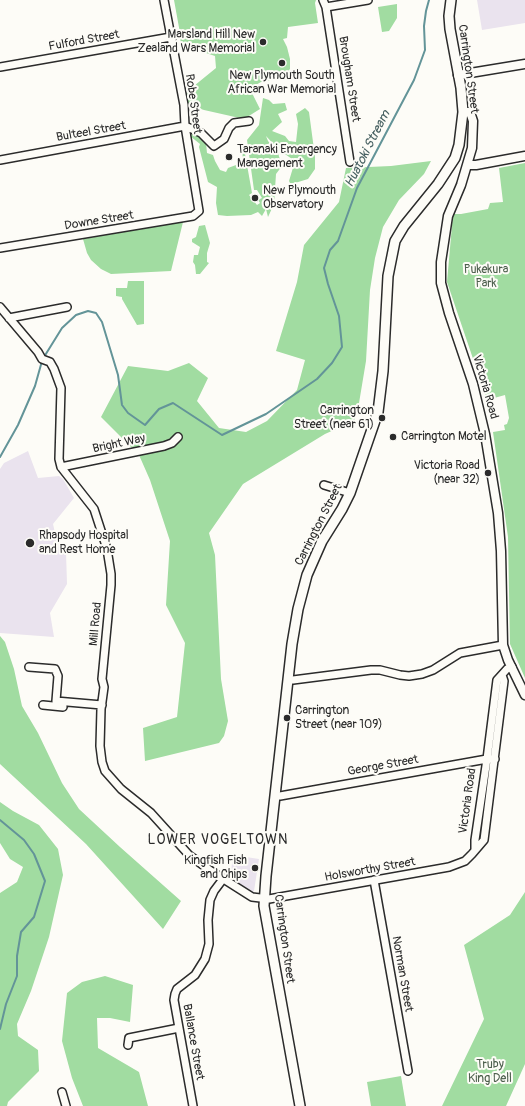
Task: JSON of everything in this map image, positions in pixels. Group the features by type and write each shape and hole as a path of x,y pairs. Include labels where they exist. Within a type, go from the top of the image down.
{"main road":[{"name":"Carrington Street","path":"300,1106 264,899 295,627 306,580 322,541 350,494 376,421 380,402 387,281 395,241 404,226 438,184 454,158 459,145 463,112 450,29 449,16 451,0"}],"street":[{"name":"Robe Street","path":"164,0 184,105 185,126 199,211"},
{"name":"Brougham Street","path":"323,0 326,8 350,162"},
{"path":"326,8 368,0"},
{"name":"Fulford Street","path":"0,67 171,37"},
{"path":"458,75 525,64"},
{"name":"Victoria Road","path":"463,112 469,112 471,115 473,121 473,141 468,165 448,216 441,262 441,283 447,308 473,384 489,456 498,513 501,551 503,646 512,667 507,669 502,676 504,681 491,759 484,840 475,850"},
{"path":"185,126 201,133 214,146 224,139 229,128 234,122 249,121"},
{"name":"Bulteel Street","path":"0,160 185,126"},
{"path":"468,165 476,165 525,156"},
{"name":"Downe Street","path":"0,248 194,216 199,211"},
{"path":"0,307 42,359 50,362 54,369 61,388 59,459 61,467"},
{"path":"9,318 67,307"},
{"name":"Bright Way","path":"61,467 164,446 172,443 178,437"},
{"name":"Mill Road","path":"61,467 94,509 107,549 111,574 102,679 104,687 100,746 105,771 121,789 151,813 189,855 222,879 252,897 264,899"},
{"path":"324,485 350,494"},
{"path":"288,680 371,670 380,670 409,676 422,674 433,670 460,653 469,650 503,646"},
{"path":"29,667 55,669 58,676 56,701 102,707"},
{"path":"512,667 525,695"},
{"path":"43,705 102,707"},
{"name":"George Street","path":"275,796 491,759"},
{"name":"Holsworthy Street","path":"264,899 458,864 465,860 475,850"},
{"name":"Ballance Street","path":"193,1106 174,1000 177,989 195,974 205,959 209,944 208,920 210,900 222,879"},
{"name":"Norman Street","path":"374,880 408,1071"},
{"path":"128,1045 128,1038 179,1028"},
{"path":"62,1092 66,1106"}],"shaded area":[{"path":"477,0 525,0 525,23 482,30"},
{"name":"Rhapsody Hospital and Rest Home","path":"28,451 38,478 59,476 63,479 74,498 53,524 55,533 66,552 67,584 50,613 54,637 0,633 0,469 4,463"},
{"path":"233,855 259,859 254,891 251,893 230,879"}],"green space":[{"path":"174,0 316,0 315,3 318,23 288,27 287,38 283,39 290,59 290,69 282,78 261,82 247,90 253,95 260,109 244,119 185,104 185,98 189,90 216,68 215,56 203,52 181,49 180,33"},
{"path":"397,4 397,18 389,31 382,32 378,7"},
{"path":"263,98 269,100 273,104 285,103 287,110 278,114 282,122 272,131 285,136 289,141 296,142 298,124 296,114 305,108 309,112 315,157 315,169 308,179 290,183 289,181 295,161 279,150 266,136 268,141 278,153 282,166 276,174 274,204 268,217 266,209 262,216 258,212 251,215 218,215 216,203 217,187 208,182 199,147 200,144 190,136 190,132 194,132 206,143 207,153 213,155 220,170 226,172 228,168 236,165 243,159 242,151 244,148 252,193 249,195 257,205 260,203 258,200 262,198 257,190 254,190 247,140 259,125"},
{"path":"431,161 424,174 399,200 383,227 375,258 370,290 366,361 358,409 354,421 325,434 243,484 209,533 215,555 221,679 228,721 224,736 219,743 145,761 143,728 177,717 185,643 166,605 170,541 150,480 139,455 101,417 128,366 168,371 189,363 208,378 197,401 219,428 246,432 267,421 297,390 305,360 276,351 297,282 304,245 339,202 346,168 391,166"},
{"name":"Pukekura Park","path":"525,163 525,678 510,644 508,537 493,432 505,430 504,425 507,424 509,418 505,395 487,400 447,282 453,214 488,209 490,203 503,202 499,168"},
{"path":"183,222 171,271 111,274 101,269 91,260 87,253 83,239"},
{"path":"205,225 210,243 207,253 207,262 209,263 200,274 196,274 195,265 193,262 194,255 198,255 200,247 192,242 192,239 196,237 199,226"},
{"path":"128,281 144,281 144,324 137,325 122,297 116,296 116,288 127,288"},
{"path":"0,636 5,642 14,669 22,706 38,733 62,783 79,809 181,901 163,929 86,844 0,764"},
{"path":"0,802 39,825 58,849 63,875 49,937 31,991 17,1024 18,1036 38,1050 39,1071 8,1102 7,1106 0,1106 0,893 17,882 23,867 10,859 0,843"},
{"name":"Truby King Dell","path":"525,892 525,1064 506,1106 442,1106 484,1019 464,945 510,915"},
{"path":"105,976 133,985 130,1022 110,1018 97,1018 98,1048 139,1072 148,1106 83,1106 72,1078 62,1041 67,993 82,982"},
{"path":"401,1076 406,1106 371,1106 367,1082"}],"waterway":[{"name":"Huatoki Stream","path":"44,357 62,328 76,315 88,311 96,313 102,322 118,375 122,405 128,413 145,425 159,409 173,403 222,435 266,414 317,379 332,363 342,347 339,316 324,268 330,250 338,241 357,188 414,80 425,50 424,26 429,0"},
{"name":"Huatoki Stream","path":"0,457 18,425 35,386 42,361"},
{"name":"Huatoki Stream","path":"0,820 24,840 34,854 45,881 34,917 21,932 17,956 17,976 6,1004 0,1029"}],"place":[{"name":"Marsland Hill New Zealand Wars Memorial","path":"263,42"},
{"name":"New Plymouth South African War Memorial","path":"282,63"},
{"name":"Taranaki Emergency Management","path":"229,157"},
{"name":"New Plymouth Observatory","path":"255,198"},
{"name":"Carrington Street (near 61)","path":"382,418"},
{"name":"Carrington Motel","path":"393,437"},
{"name":"Victoria Road (near 32)","path":"488,473"},
{"name":"Rhapsody Hospital and Rest Home","path":"30,543"},
{"name":"Carrington Street (near 109)","path":"287,718"},
{"name":"Kingfish Fish and Chips","path":"255,868"}],"district":[{"name":"LOWER VOGELTOWN","path":"218,840"}]}
